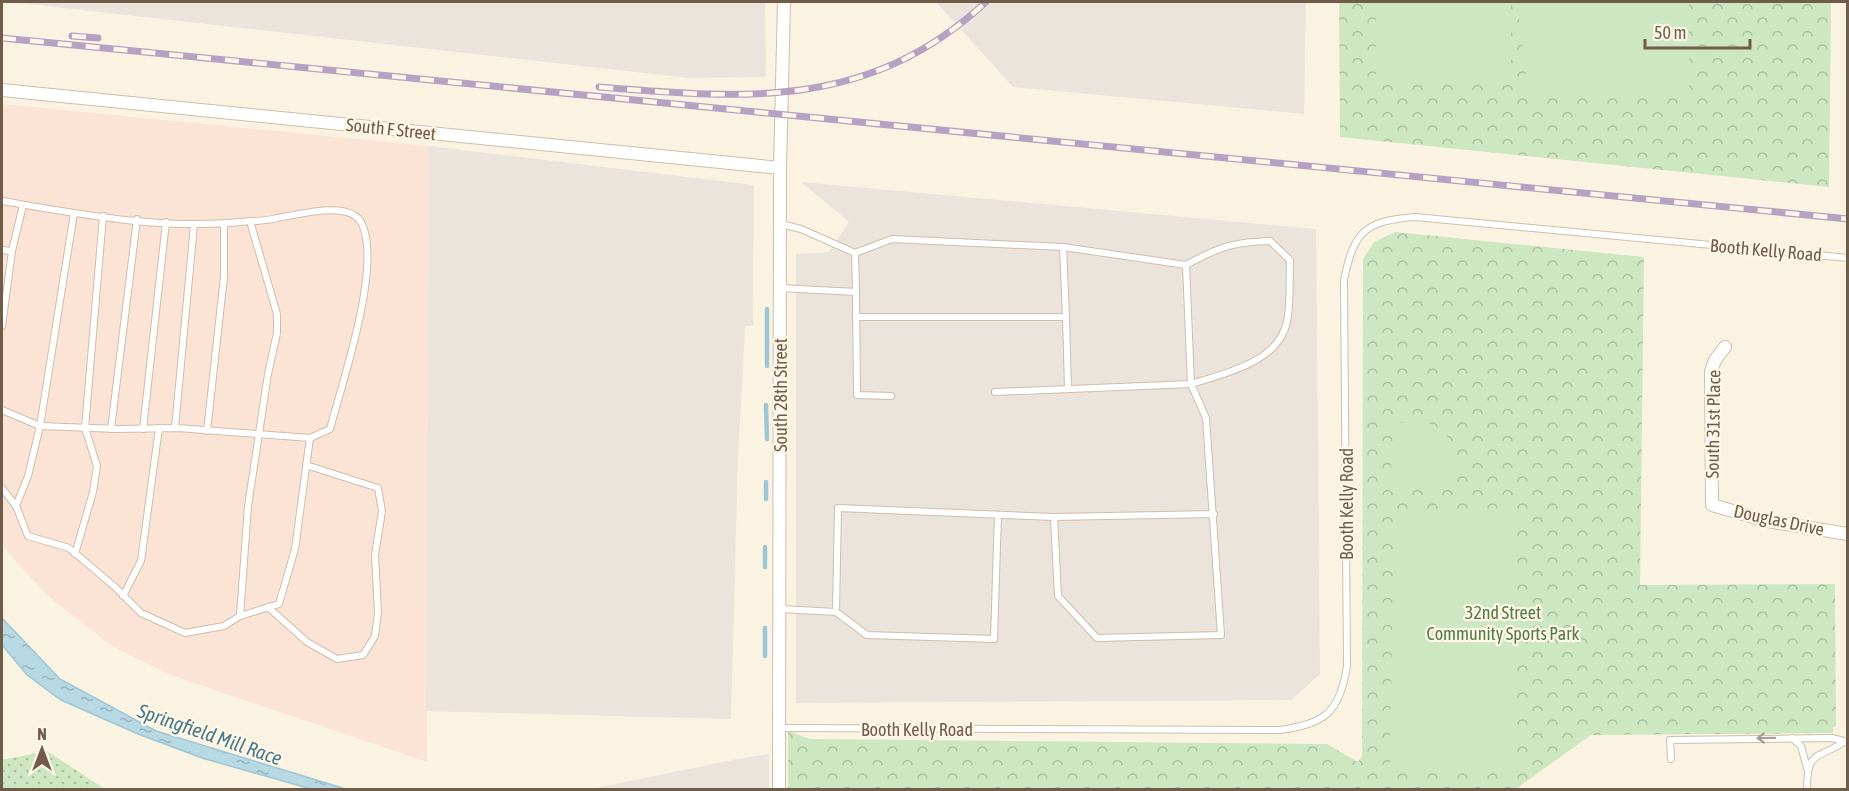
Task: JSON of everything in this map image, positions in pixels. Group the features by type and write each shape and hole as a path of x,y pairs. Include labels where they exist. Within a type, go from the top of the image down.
{"street":[{"name":"South 28th Street","path":"780,789 780,168 784,2"},
{"name":"South F Street","path":"2,90 780,168"},
{"name":"South 31st Place","path":"1712,505 1711,371 1714,360 1725,347"},
{"name":"Douglas Drive","path":"1712,505 1767,521 1848,534"}],"lane":[{"path":"2,201 74,213 194,225 278,218 302,212 347,211 362,222 366,239 367,277 360,318 330,429 310,438 175,428 111,429 40,426 2,410"},
{"path":"2,326 12,251 22,205"},
{"path":"15,506 28,476 40,426 74,213"},
{"path":"75,554 93,492 97,466 85,428 104,216"},
{"name":"Booth Kelly Road","path":"781,728 1281,730 1311,726 1331,711 1344,689 1347,666 1344,280 1350,249 1366,229 1389,219 1415,217 1848,258"},
{"path":"111,429 137,219"},
{"path":"240,616 248,506 268,374 277,333 277,314 250,221"},
{"path":"143,429 166,222"},
{"path":"207,431 224,277 225,224"},
{"path":"780,224 801,229 855,253 892,240 1063,247 1186,265 1212,251 1238,242 1270,241 1290,260 1287,323 1274,346 1245,367 1191,384 995,392"},
{"path":"175,428 194,225"},
{"path":"1063,247 1068,389"},
{"path":"2,250 12,251"},
{"path":"855,253 857,395 891,396"},
{"path":"1054,517 1058,596 1096,638 1221,635 1206,418 1191,384 1186,265"},
{"path":"780,288 856,292"},
{"path":"856,316 1066,317"},
{"path":"123,596 141,561 159,428"},
{"path":"2,488 15,506 28,536 69,548 141,614 185,633 225,626 240,616 279,604 295,549 310,438"},
{"path":"268,607 307,642 337,659 363,655 375,636 378,612 375,555 382,511 378,488 306,465"},
{"path":"836,612 838,508 1054,517 1214,514"},
{"path":"781,609 836,612 867,635 994,639 998,515"},
{"path":"1791,738 1801,746 1807,768 1807,789"},
{"path":"1671,759 1670,740 1832,738 1846,742"},
{"path":"1807,768 1821,752 1846,742"}],"shaded area":[{"path":"10,2 765,2 766,77 689,78"},
{"path":"936,2 1306,2 1304,114 1013,87"},
{"path":"2,104 429,146 427,762 171,675 112,646 47,595 2,546"},
{"path":"429,146 754,185 753,326 745,326 738,456 731,719 426,711"},
{"path":"801,182 1316,229 1320,674 1291,700 796,703 796,254 829,252 849,222"},
{"path":"769,754 769,789 591,789 737,759"}],"green space":[{"path":"1339,2 1831,2 1829,187 1340,137"},
{"path":"1376,2 1511,2 1511,84 1376,84"},
{"path":"1524,2 1689,2 1689,88 1685,92 1528,91 1519,16"},
{"name":"32nd Street Community Sports Park","path":"1395,232 1644,257 1640,585 1835,584 1836,727 1833,727 1833,733 1591,735 1516,789 788,790 788,731 810,739 1327,744 1358,762 1362,756 1363,259 1374,242"},
{"path":"1417,420 1436,427 1450,440 1457,458 1457,479 1449,486 1401,487 1391,492 1387,488 1387,481 1391,479 1393,428 1399,423"},
{"path":"1394,511 1516,513 1513,768 1390,767"},
{"path":"47,751 105,789 2,789 2,760"}],"water":[{"path":"2,618 60,679 156,731 346,789 311,789 202,758 138,734 61,700 27,675 2,645"}],"waterway":[{"path":"767,309 767,366"},
{"path":"766,405 767,439"},
{"path":"766,482 766,499"},
{"path":"765,547 765,567"},
{"path":"765,628 765,656"}],"railway":[{"path":"599,87 705,94 755,94 804,90 851,80 897,63 942,37 986,2"},
{"path":"72,36 98,38"},
{"path":"2,38 1848,219"}],"water label":[{"name":"Springfield Mill Race","path":"210,734"}]}
